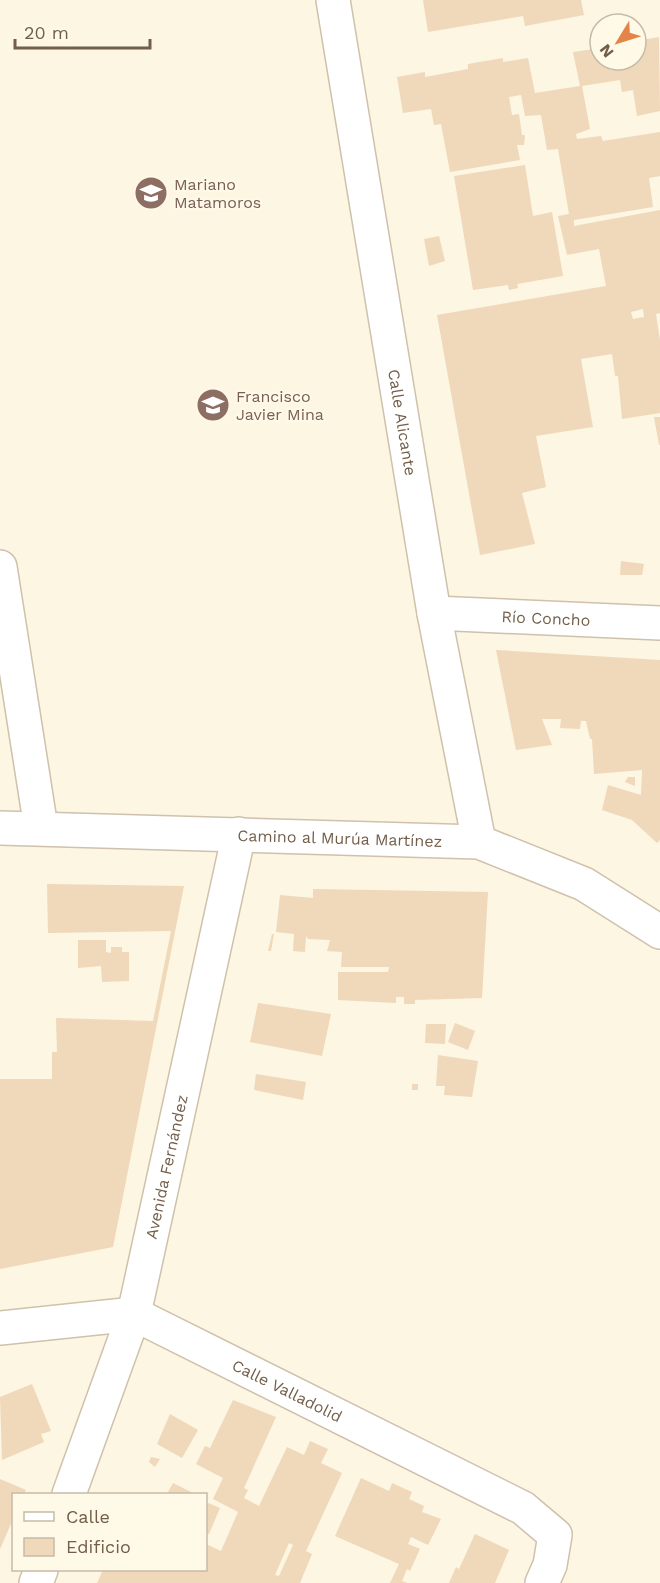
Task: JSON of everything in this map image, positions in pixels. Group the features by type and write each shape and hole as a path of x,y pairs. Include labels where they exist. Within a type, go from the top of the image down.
{"street":[{"name":"Calle Alicante","path":"333,0 434,613 479,842"},
{"path":"0,567 41,828"},
{"name":"Río Concho","path":"434,613 660,623"},
{"name":"Camino al Murúa Martínez","path":"0,828 479,842 584,884 660,932"},
{"name":"Avenida Fernández","path":"69,1493 134,1314 239,834"},
{"path":"0,1328 134,1314"},
{"name":"Calle Valladolid","path":"134,1314 523,1508 555,1535 550,1565 542,1583"}],"building":[{"path":"423,0 581,0 584,15 525,26 523,16 428,32"},
{"path":"659,37 660,111 637,116 633,90 622,92 620,80 582,86 590,129 576,134 577,139 601,136 603,141 660,132 660,176 649,178 653,207 574,220 574,226 660,210 660,313 656,314 660,340 660,413 622,419 618,376 615,376 612,354 581,359 593,427 536,436 546,487 522,493 535,544 480,555 437,315 606,286 599,249 567,255 558,216 569,214 558,149 547,150 541,115 525,116 521,95 509,97 512,115 519,114 522,135 525,135 524,145 517,145 520,160 450,172 441,124 434,125 431,109 403,113 397,77 425,72 425,77 468,69 468,64 503,58 503,62 528,58 535,93 580,86 573,52 588,50 588,72 648,72 648,39","holes":["643,309 644,317 633,319 631,312"]},
{"path":"525,165 533,216 552,212 563,276 517,284 518,288 509,290 508,285 473,290 454,176"},
{"path":"439,236 445,261 429,266 424,239"},
{"path":"654,417 660,417 660,445 659,445"},
{"path":"621,561 644,564 642,575 620,575"},
{"path":"496,650 660,660 660,840 657,843 632,820 602,810 608,785 641,795 642,770 594,774 592,739 590,739 586,721 581,721 580,729 560,728 561,719 542,719 552,745 516,750"},
{"path":"628,777 635,777 635,786 625,782"},
{"path":"47,884 184,886 113,1247 0,1269 0,1079 52,1079 52,1052 57,1052 56,1018 153,1021 171,931 48,933"},
{"path":"313,889 488,892 482,998 415,1000 415,1004 404,1004 404,997 396,997 396,1003 338,1000 338,972 388,972 389,967 341,967 342,952 327,951 330,940 308,939 306,936 305,952 293,951 294,934 276,932 280,895 313,898"},
{"path":"272,934 274,934 271,951 268,951"},
{"path":"78,940 106,940 106,952 111,953 111,947 122,947 122,952 129,952 129,981 102,982 101,966 78,968"},
{"path":"258,1003 331,1014 322,1056 250,1042"},
{"path":"455,1023 475,1031 468,1050 448,1042"},
{"path":"426,1024 446,1024 445,1044 425,1043"},
{"path":"438,1055 478,1061 472,1097 444,1095 445,1086 436,1086"},
{"path":"256,1074 306,1082 303,1100 254,1090"},
{"path":"412,1084 418,1084 418,1090 412,1090"},
{"path":"32,1384 51,1431 41,1434 44,1442 2,1460 0,1397"},
{"path":"233,1400 276,1417 244,1488 248,1490 244,1498 259,1506 287,1447 304,1455 310,1441 328,1449 321,1463 342,1473 306,1551 312,1554 300,1583 97,1583 103,1571 207,1571 207,1544 221,1551 238,1512 213,1499 223,1478 196,1464 205,1446 210,1448","holes":["289,1543 293,1545 279,1576 275,1575"]},
{"path":"170,1414 198,1430 182,1458 157,1444"},
{"path":"151,1457 160,1459 155,1467 149,1462"},
{"path":"361,1478 389,1491 392,1483 412,1492 409,1499 424,1506 422,1512 441,1519 428,1545 411,1537 408,1544 420,1549 410,1571 407,1569 402,1581 407,1583 390,1583 399,1564 335,1536"},
{"path":"0,1479 26,1490 24,1493 12,1493 12,1522 0,1549"},
{"path":"173,1483 193,1493 168,1493"},
{"path":"207,1502 220,1508 209,1534 207,1533"},
{"path":"475,1534 509,1550 495,1583 449,1583 456,1567 459,1569"}],"place":[{"name":"Mariano Matamoros","path":"151,193"},
{"name":"Francisco Javier Mina","path":"213,405"}]}
